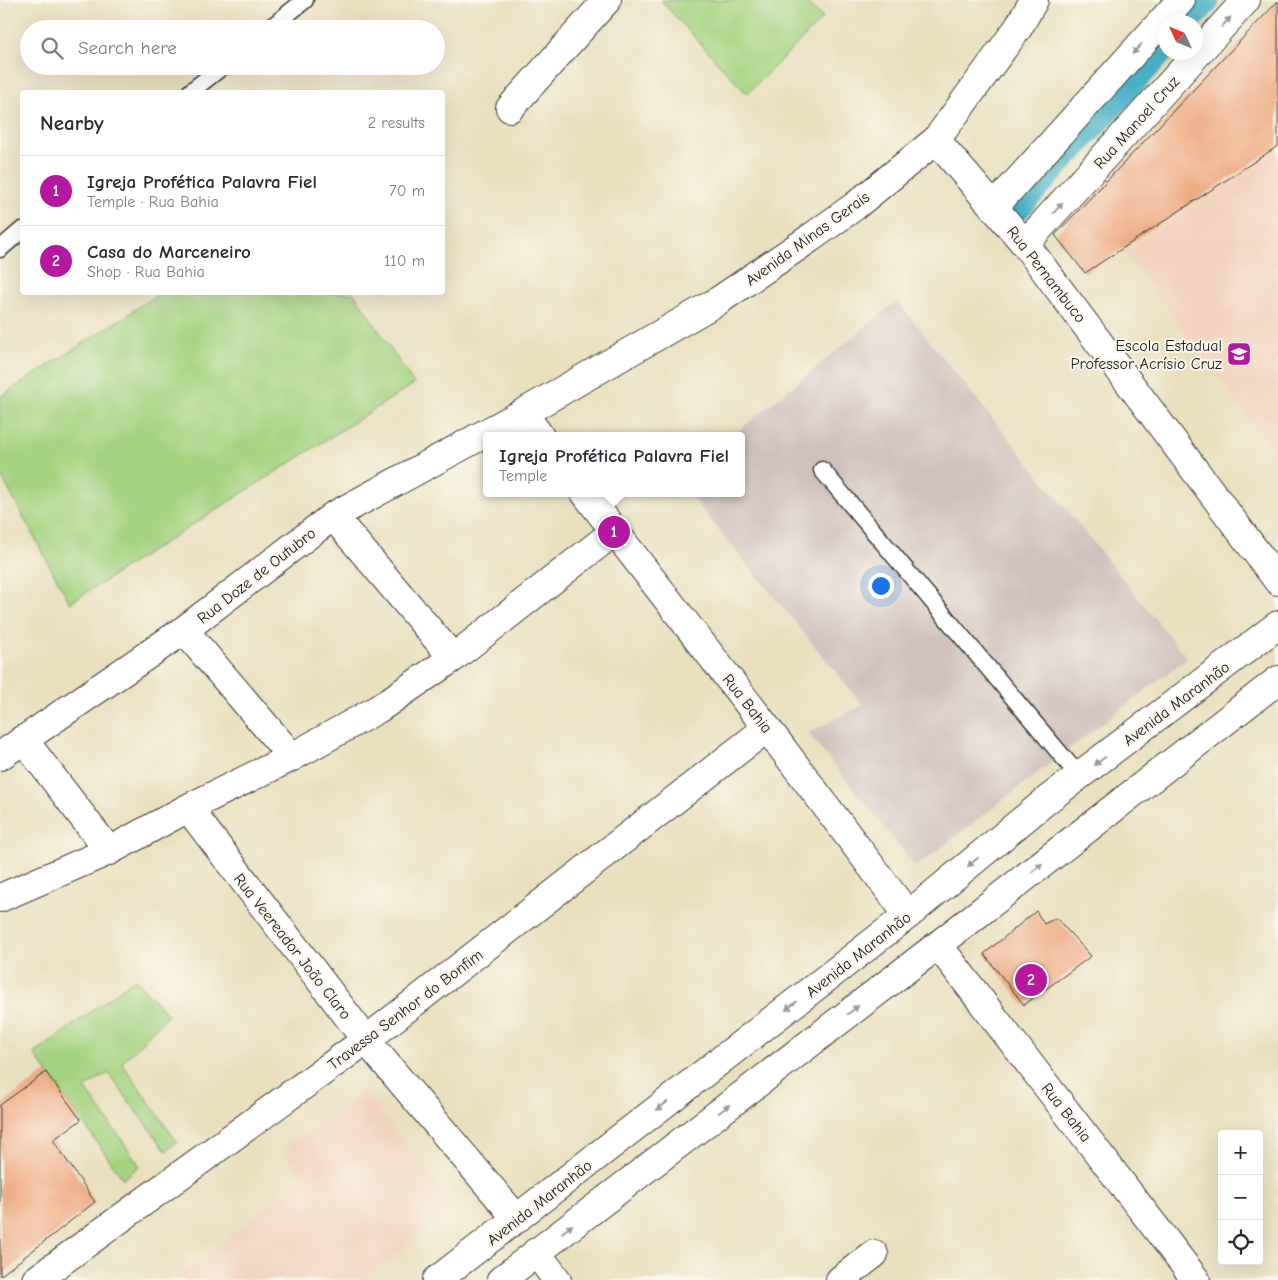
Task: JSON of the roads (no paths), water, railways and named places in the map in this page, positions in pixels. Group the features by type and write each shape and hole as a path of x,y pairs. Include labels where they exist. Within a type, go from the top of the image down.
{"street":[{"path":"510,108 607,0"},
{"name":"Avenida Minas Gerais","path":"523,412 718,301 847,211 936,140 1018,28 1034,0"},
{"path":"994,207 1181,0"},
{"name":"Rua Manoel Cruz","path":"1026,244 1246,0"},
{"name":"Rua Pernambuco","path":"936,140 1026,244 1278,581"},
{"path":"523,412 537,432"},
{"name":"Rua Doze de Outubro","path":"486,432 523,412"},
{"name":"Rua Doze de Outubro","path":"0,756 184,630 333,516 483,434"},
{"name":"Rua Bahia","path":"588,497 767,728 908,915"},
{"path":"333,516 453,658"},
{"path":"0,898 108,851 188,808 292,757 378,709 453,658 614,532"},
{"name":"Avenida Maranhão","path":"437,1280 908,915 1048,800 1278,625"},
{"path":"184,630 292,757"},
{"path":"501,1280 938,945 1278,680"},
{"name":"Travessa Senhor do Bonfim","path":"36,1280 366,1040 767,728"},
{"path":"23,739 108,851"},
{"name":"Rua Veereador João Claro","path":"188,808 366,1040 517,1219"},
{"name":"Rua Bahia","path":"938,945 1196,1280"},
{"path":"536,1252 557,1280"},
{"path":"840,1280 874,1254"}],"lane":[{"path":"280,20 305,0"},
{"path":"193,90 212,75"},
{"path":"0,249 20,232"},
{"path":"822,470 1079,776"}],"waterway":[{"path":"1192,15 1206,0"},
{"path":"1017,207 1158,54"}],"place":[{"name":"Escola Estadual Professor Acrísio Cruz","path":"1239,354"},
{"name":"Igreja Profética Palavra Fiel","path":"614,532"},
{"name":"Casa do Marceneiro","path":"1031,980"}]}
